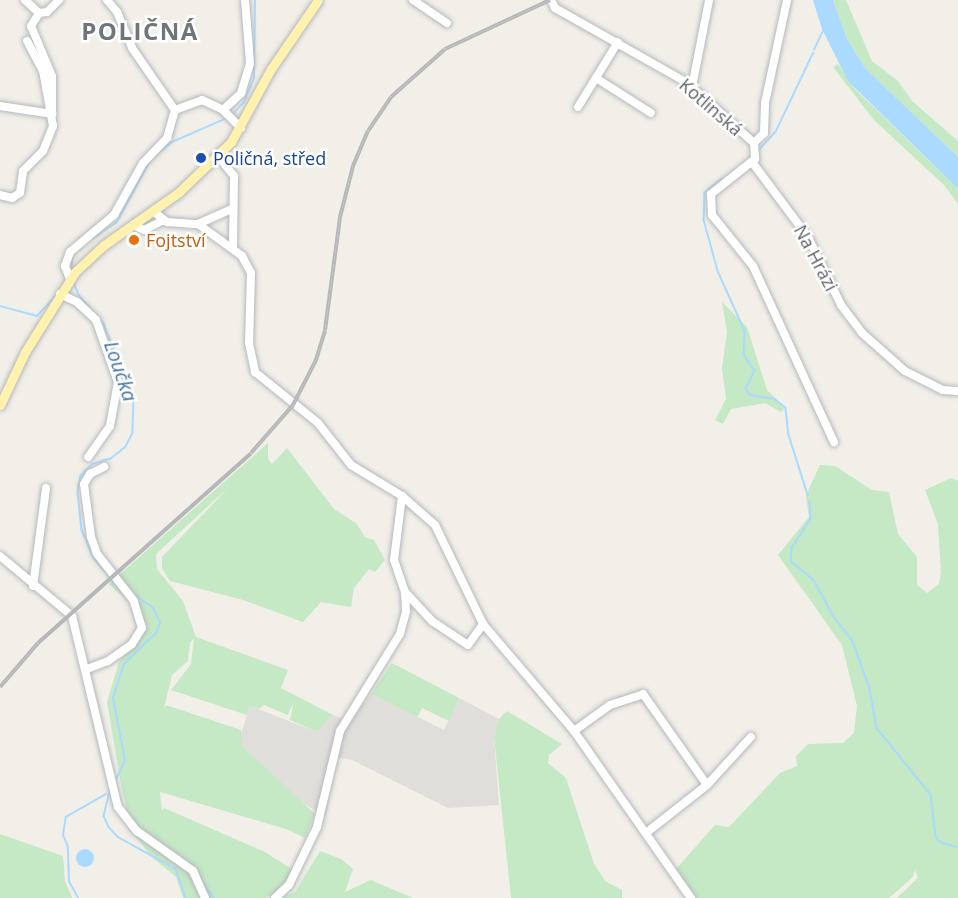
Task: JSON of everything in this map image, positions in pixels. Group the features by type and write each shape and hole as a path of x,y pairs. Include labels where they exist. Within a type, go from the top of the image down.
{"main road":[{"path":"0,405 19,363 70,279 94,252 153,211 218,155 241,128 271,69 318,0"}],"street":[{"path":"25,0 39,13"},
{"path":"39,13 47,12 59,0"},
{"path":"107,0 117,12 132,48 175,110"},
{"path":"226,115 241,93 250,63 245,0"},
{"path":"412,0 447,23"},
{"name":"Kotlinská","path":"551,0 555,8 618,42 692,87 755,152"},
{"path":"692,87 709,0"},
{"path":"787,0 765,104 764,133 755,152 711,194 712,215 753,266 834,442"},
{"path":"0,195 12,198 20,193 24,171 50,138 52,76 32,26 39,13"},
{"path":"27,41 43,71 52,114"},
{"path":"578,107 618,42"},
{"path":"596,78 651,112"},
{"path":"175,110 202,100 226,115 241,128"},
{"path":"0,106 52,114"},
{"path":"70,279 65,266 70,252 114,215 143,164 167,138 175,110"},
{"name":"Na Hrázi","path":"755,152 808,237 850,318 881,352 918,378 943,390 956,391"},
{"path":"218,155 234,175 231,209 233,247"},
{"path":"198,224 231,209"},
{"path":"153,211 164,220 198,224 233,247 251,273 249,343 255,372 318,423 351,465 402,496 435,525 483,624 574,731 691,898"},
{"path":"133,225 144,230 164,220"},
{"path":"60,294 77,302 96,320 118,382 110,426 88,457"},
{"path":"87,669 108,661 132,644 142,628 134,601 97,554 91,537 84,484 90,474 104,467"},
{"path":"33,586 46,488"},
{"path":"275,898 289,885 317,827 340,731 400,634 406,611 405,592 394,560 402,496"},
{"path":"0,556 33,586 72,616 87,669 115,799 137,831 193,871 205,898"},
{"path":"405,592 437,625 468,645 483,624"},
{"path":"574,731 610,705 643,693 707,785"},
{"path":"646,833 707,785 751,737"}],"shaded area":[{"path":"371,694 444,730 459,698 499,719 494,738 499,805 448,808 352,760 335,757 326,817 294,798 242,746 239,740 250,706 317,732 333,715 350,722"}],"green space":[{"path":"833,0 846,0 872,61 898,81 912,101 958,141 958,157 865,68 847,39"},
{"path":"838,64 856,90 958,189 958,204 944,185 874,120 833,67"},
{"path":"722,302 747,327 767,390 785,408 781,412 765,403 731,409 723,424 715,420 726,399 722,368 727,332"},
{"path":"268,443 268,459 272,464 287,448 334,509 357,524 365,537 374,540 385,560 375,572 369,569 354,588 351,607 321,602 303,622 243,600 170,581 162,568 162,557 229,487 156,554 157,569 183,601 196,637 288,670 281,688 333,715 317,732 290,720 294,701 288,715 264,705 259,709 250,706 247,715 171,690 191,664 194,638 190,643 188,661 172,675 164,708 166,705 241,730 242,746 315,814 305,838 286,829 160,792 162,811 164,808 265,852 293,870 282,890 265,898 183,898 176,877 153,858 133,834 137,828 130,820 122,791 107,702 119,662 141,635 139,611 109,584"},
{"path":"820,465 835,466 872,490 889,492 898,534 917,557 917,585 927,593 939,584 941,572 938,524 925,490 951,478 958,481 958,898 897,898 918,878 915,870 913,877 889,898 696,898 676,869 715,825 729,827 780,773 797,766 796,756 808,744 843,743 854,733 857,706 842,645 778,555 809,517 806,495"},
{"path":"392,663 459,698 449,721 422,708 417,717 371,694"},
{"path":"507,711 562,744 549,755 548,763 566,778 594,864 605,881 622,890 622,898 511,898 494,737 499,719"},
{"path":"0,834 63,856 65,881 72,898 0,898"},
{"path":"320,851 341,859 353,869 345,892 371,880 413,898 281,898 295,892"}],"water":[{"path":"813,0 833,0 847,39 865,68 958,157 958,189 848,81 822,29"},
{"path":"85,849 91,852 94,858 91,864 85,867 79,864 76,858 79,852"}],"waterway":[{"name":"Loučka","path":"232,115 244,102 254,78 255,0"},
{"path":"814,50 823,31"},
{"path":"759,150 776,131 813,53"},
{"name":"Loučka","path":"153,157 172,142 225,119"},
{"name":"Loučka","path":"92,239 117,222 150,161"},
{"path":"722,179 705,193 704,220 718,271 745,331 744,355 755,371 746,389 750,395 775,399 786,408 789,435 808,495"},
{"name":"Loučka","path":"72,258 72,271"},
{"name":"Loučka","path":"74,282 79,295 104,324 134,399 133,433 126,447 111,459 93,464 81,476 78,492 82,530 94,558 120,589"},
{"path":"0,306 37,316 55,297"},
{"path":"810,501 811,519 792,548 791,561 814,580 834,617 853,641 870,689 877,728 931,795 936,837 940,842 958,847"},
{"name":"Loučka","path":"115,782 125,761 113,698 124,664 156,633 160,623 153,608 135,596"},
{"name":"Loučka","path":"111,788 104,816 109,827 118,837 176,869 186,898"},
{"path":"78,898 69,882 68,847 63,835 66,817 106,794"},
{"path":"199,877 214,898"}],"railway":[{"path":"0,687 38,643 251,453 293,405 316,360 325,330 340,217 353,166 368,131 391,97 445,49 550,0"}],"place":[{"name":"Poličná, střed","path":"201,158"},
{"name":"Fojtství","path":"134,240"}],"district":[{"name":"POLIČNÁ","path":"140,31"}]}
